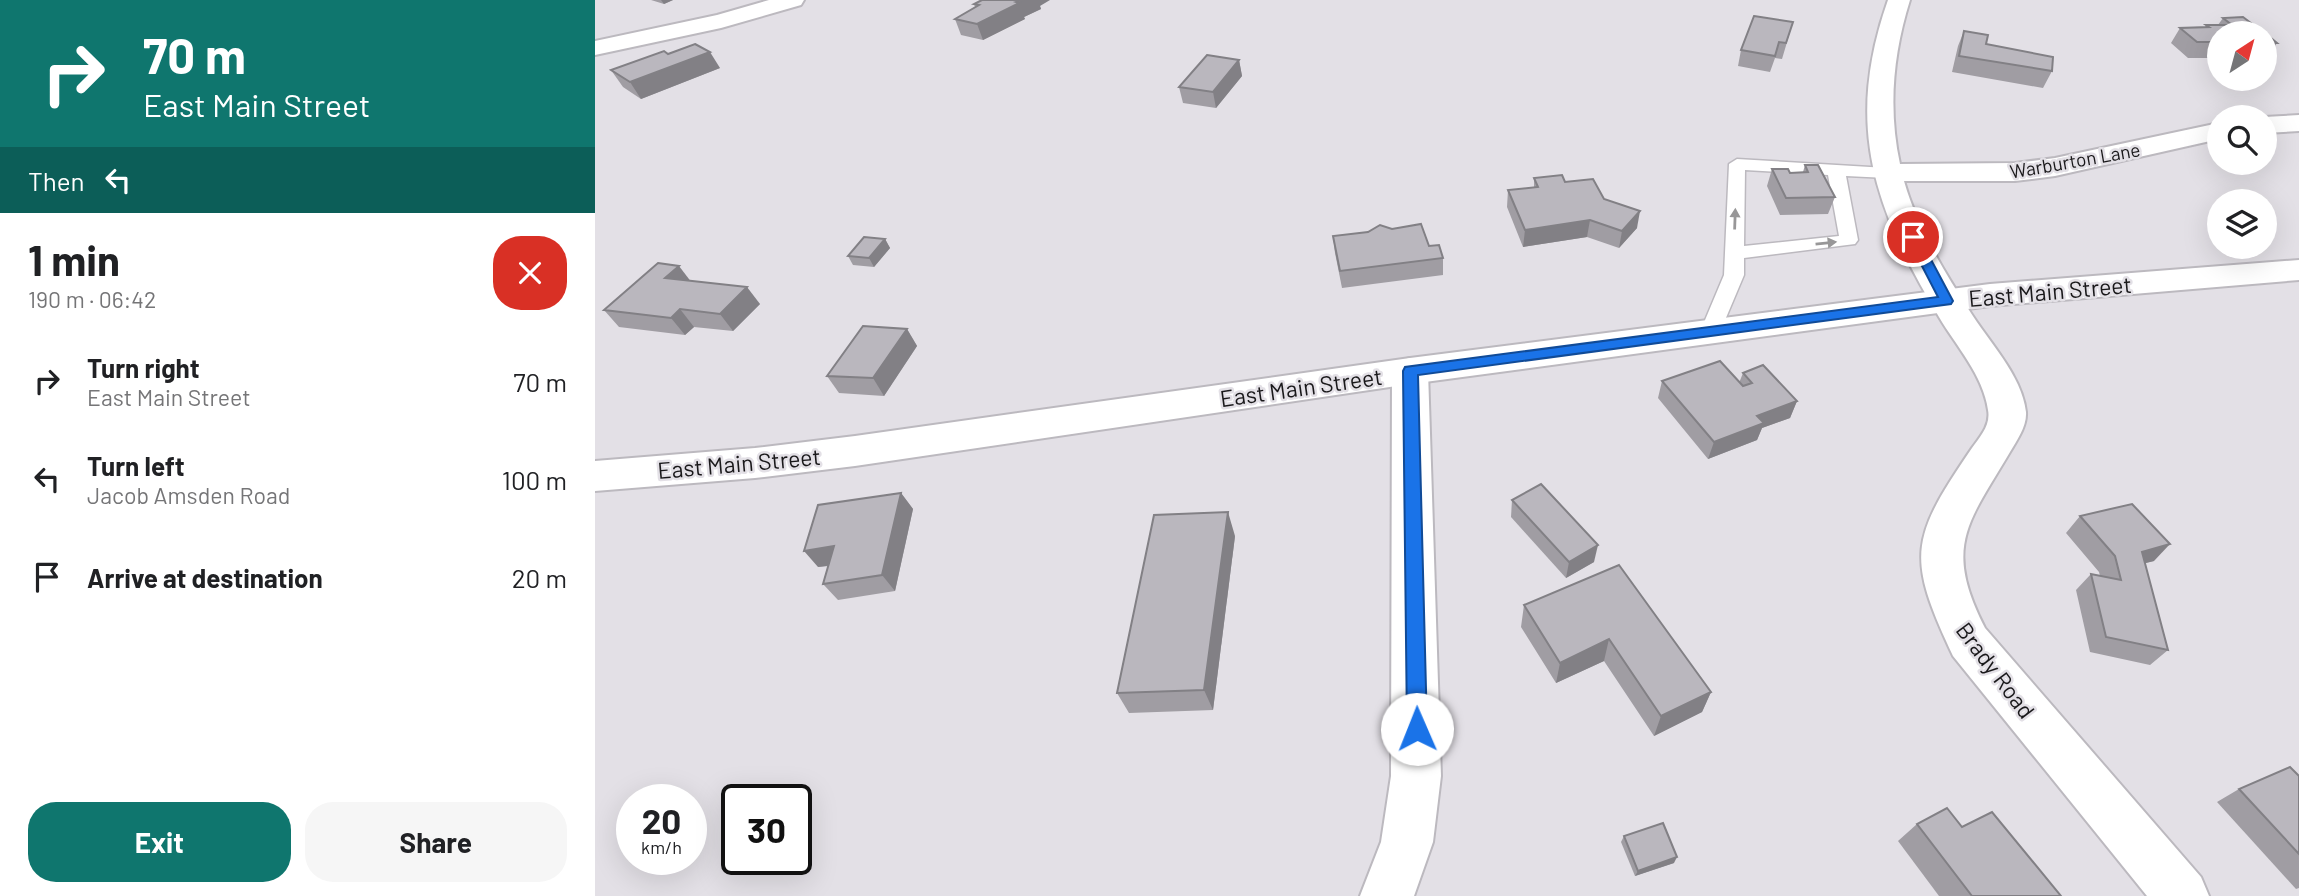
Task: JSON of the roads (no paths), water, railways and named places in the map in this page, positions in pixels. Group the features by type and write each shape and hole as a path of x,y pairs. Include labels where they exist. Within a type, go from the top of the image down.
{"street":[{"path":"595,48 721,21 793,0"},
{"name":"Brady Road","path":"1899,0 1891,20 1882,73 1880,103 1887,173 1902,216 1946,301 2004,396 2008,415 2001,435 1950,514 1942,538 1940,558 1953,611 1969,642 2009,692 2182,896"},
{"path":"2277,125 2299,124"},
{"name":"Warburton Lane","path":"1887,173 2015,172 2055,167 2207,134"},
{"name":"East Main Street","path":"595,475 755,463 855,451 1410,371 1990,295 2299,270"},
{"path":"1387,896 1407,842 1416,776 1410,371"}],"lane":[{"path":"1710,332 1734,275 1737,164 1887,173"},
{"path":"1734,253 1849,240 1836,170"}]}
